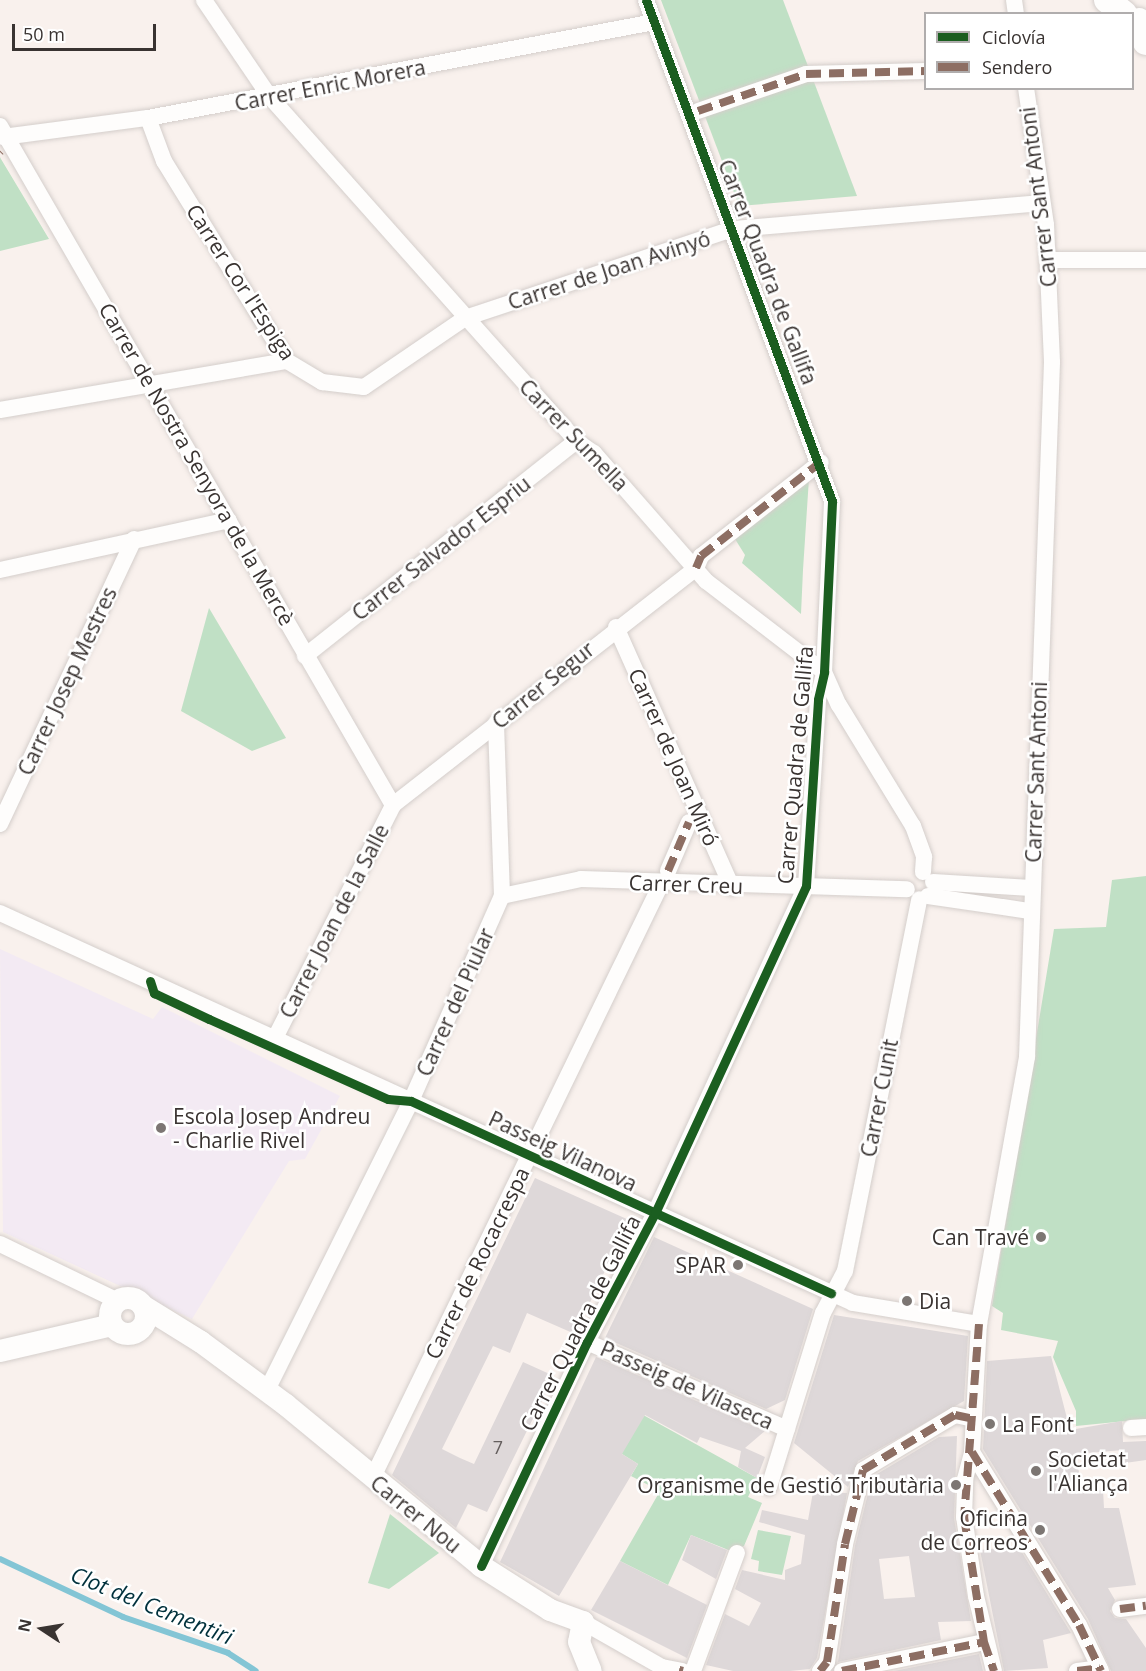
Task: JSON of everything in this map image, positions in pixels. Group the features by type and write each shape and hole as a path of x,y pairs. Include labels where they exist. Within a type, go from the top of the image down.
{"main road":[{"path":"1107,0 1123,12"}],"street":[{"name":"Carrer Sumella","path":"204,0 270,97 576,441 594,453 706,581 825,672 839,705 913,826 924,857 922,888"},
{"name":"Carrer Quadra de Gallifa","path":"482,1566 588,1342 655,1213 806,886 818,699 825,672 832,501 820,462 645,0"},
{"name":"Carrer Enric Morera","path":"2,131 148,118 270,97 654,22"},
{"path":"698,111 806,74 924,71"},
{"name":"Carrer Sant Antoni","path":"994,1671 984,1642 970,1550 965,1479 972,1452 979,1324 1027,1057 1030,911 1051,373 1048,260 1026,90"},
{"name":"Carrer Cor l'Espiga","path":"148,118 164,161 287,361 322,382 364,387 465,318"},
{"name":"Carrer de Nostra Senyora de la Mercè","path":"2,131 15,147 154,387 305,656 393,804"},
{"name":"Carrer de Joan Avinyó","path":"465,318 733,229 1040,203"},
{"path":"1048,260 1146,260"},
{"path":"0,410 154,387 287,361"},
{"name":"Carrer Salvador Espriu","path":"305,656 576,441"},
{"name":"Carrer Segur","path":"393,804 616,627 696,568 701,556 820,462"},
{"path":"0,570 229,520"},
{"name":"Carrer Josep Mestres","path":"0,824 134,539"},
{"name":"Carrer de Joan Miró","path":"616,627 732,887"},
{"name":"Carrer del Piular","path":"266,1392 411,1101 502,896 496,723"},
{"name":"Carrer Joan de la Salle","path":"275,1038 393,804"},
{"name":"Carrer de Rocacrespa","path":"372,1479 665,878 689,822"},
{"name":"Carrer Creu","path":"502,896 581,879 665,878 732,887 1031,888"},
{"name":"Carrer Creu","path":"922,888 1030,911"},
{"name":"Carrer Cunit","path":"769,1487 831,1293 845,1271 922,888"},
{"name":"Passeig Vilanova","path":"0,913 853,1303 979,1324"},
{"path":"0,1244 118,1301 131,1298 143,1306 145,1321 137,1331 124,1334 112,1325 110,1313 118,1301"},
{"name":"Carrer Nou","path":"143,1306 201,1342 482,1566 550,1610 583,1622 662,1667 683,1671"},
{"path":"0,1351 112,1325"},
{"name":"Carrer Nou","path":"137,1331 201,1342"},
{"name":"Passeig de Vilaseca","path":"588,1342 787,1429"},
{"path":"820,1671 827,1662 845,1544 864,1470 955,1415 974,1419"},
{"path":"972,1452 1036,1556 1100,1670 1077,1671"},
{"path":"693,1671 737,1552"},
{"path":"1120,1609 1146,1606"},
{"path":"583,1622 579,1642 591,1671"},
{"path":"842,1671 984,1642"}],"shaded area":[{"name":"Escola Josep Andreu - Charlie Rivel","path":"0,949 153,1019 162,1007 340,1096 305,1159 289,1161 192,1319 3,1232"}],"green space":[{"path":"661,0 783,0 857,196 739,206"},
{"path":"0,157 1,159 49,239 0,251"},
{"path":"809,478 801,614 742,563 745,555 735,539"},
{"path":"209,608 286,738 252,751 181,711"},
{"path":"1146,876 1146,1419 1076,1426 1076,1411 1053,1357 1058,1341 1001,1330 1003,1313 992,1306 1054,929 1106,927 1112,880"},
{"path":"627,1406 757,1478 748,1497 762,1503 744,1546 731,1551 691,1535 668,1585 620,1561 660,1491 631,1476 638,1464 622,1454"},
{"path":"390,1514 439,1553 389,1589 368,1583"},
{"path":"758,1530 791,1536 782,1575 758,1571 759,1561 751,1559"}],"building":[{"path":"535,1178 629,1220 575,1334 527,1313 510,1353 493,1346 442,1449 460,1458 474,1464 523,1362 554,1376 487,1512 468,1504 456,1528 392,1475"},
{"path":"654,1237 813,1309 785,1400 766,1409 605,1338"},
{"path":"834,1315 968,1336 964,1401 858,1461 848,1487 794,1443"},
{"path":"1051,1356 1070,1430 1122,1421 1123,1442 1146,1441 1146,1460 1125,1463 1123,1450 1075,1454 1083,1490 1103,1490 1104,1508 1119,1508 1136,1585 1108,1588 1115,1600 1110,1611 1115,1618 1126,1619 1146,1648 1146,1671 1111,1671 1088,1619 983,1449 987,1361"},
{"path":"596,1357 765,1431 745,1448 765,1457 757,1478 738,1467 741,1451 700,1437 697,1443 645,1415 622,1454 638,1464 559,1596 500,1562"},
{"path":"957,1436 954,1518 971,1621 938,1622 941,1640 838,1662 855,1546 872,1477 939,1437","holes":["909,1556 915,1597 884,1599 879,1559"]},
{"path":"813,1492 847,1493 817,1658 810,1669 790,1671 733,1671 706,1665 725,1614 749,1626 761,1603 735,1589 742,1570 785,1580 785,1570 801,1564 805,1535 759,1522 762,1510 808,1520"},
{"path":"691,1535 727,1550 716,1579 682,1560"},
{"path":"1018,1546 1071,1633 1043,1640 1048,1668 1004,1671 980,1550"},
{"path":"620,1561 707,1605 687,1658 591,1610"},
{"path":"979,1654 983,1671 894,1671"}],"waterway":[{"name":"Clot del Cementiri","path":"0,1559 123,1617 228,1653 256,1671"}],"marked path":[{"path":"698,111 806,74 924,71"},
{"path":"696,568 701,556 821,462"},
{"path":"668,871 689,822"},
{"path":"979,1324 964,1517 984,1642 994,1671"},
{"path":"820,1671 827,1662 845,1544 863,1470 955,1415 974,1419"},
{"path":"972,1452 1079,1625 1101,1671"},
{"path":"1120,1609 1146,1606"},
{"path":"842,1671 984,1642"},
{"path":"1077,1671 1100,1668"},
{"path":"679,1670 683,1671"}],"cycle path":[{"path":"481,1566 587,1342 655,1213 806,886 818,699 824,672 832,501 646,0"},
{"path":"150,981 154,993 209,1019 388,1099 411,1101 831,1293"}],"place":[{"name":"Escola Josep Andreu - Charlie Rivel","path":"161,1128"},
{"name":"Can Travé","path":"1041,1237"},
{"name":"SPAR","path":"738,1265"},
{"name":"Dia","path":"907,1301"},
{"name":"La Font","path":"990,1424"},
{"name":"Societat l'Aliança","path":"1036,1471"},
{"name":"Organisme de Gestió Tributària","path":"956,1485"},
{"name":"Oficina de Correos","path":"1040,1530"}]}
